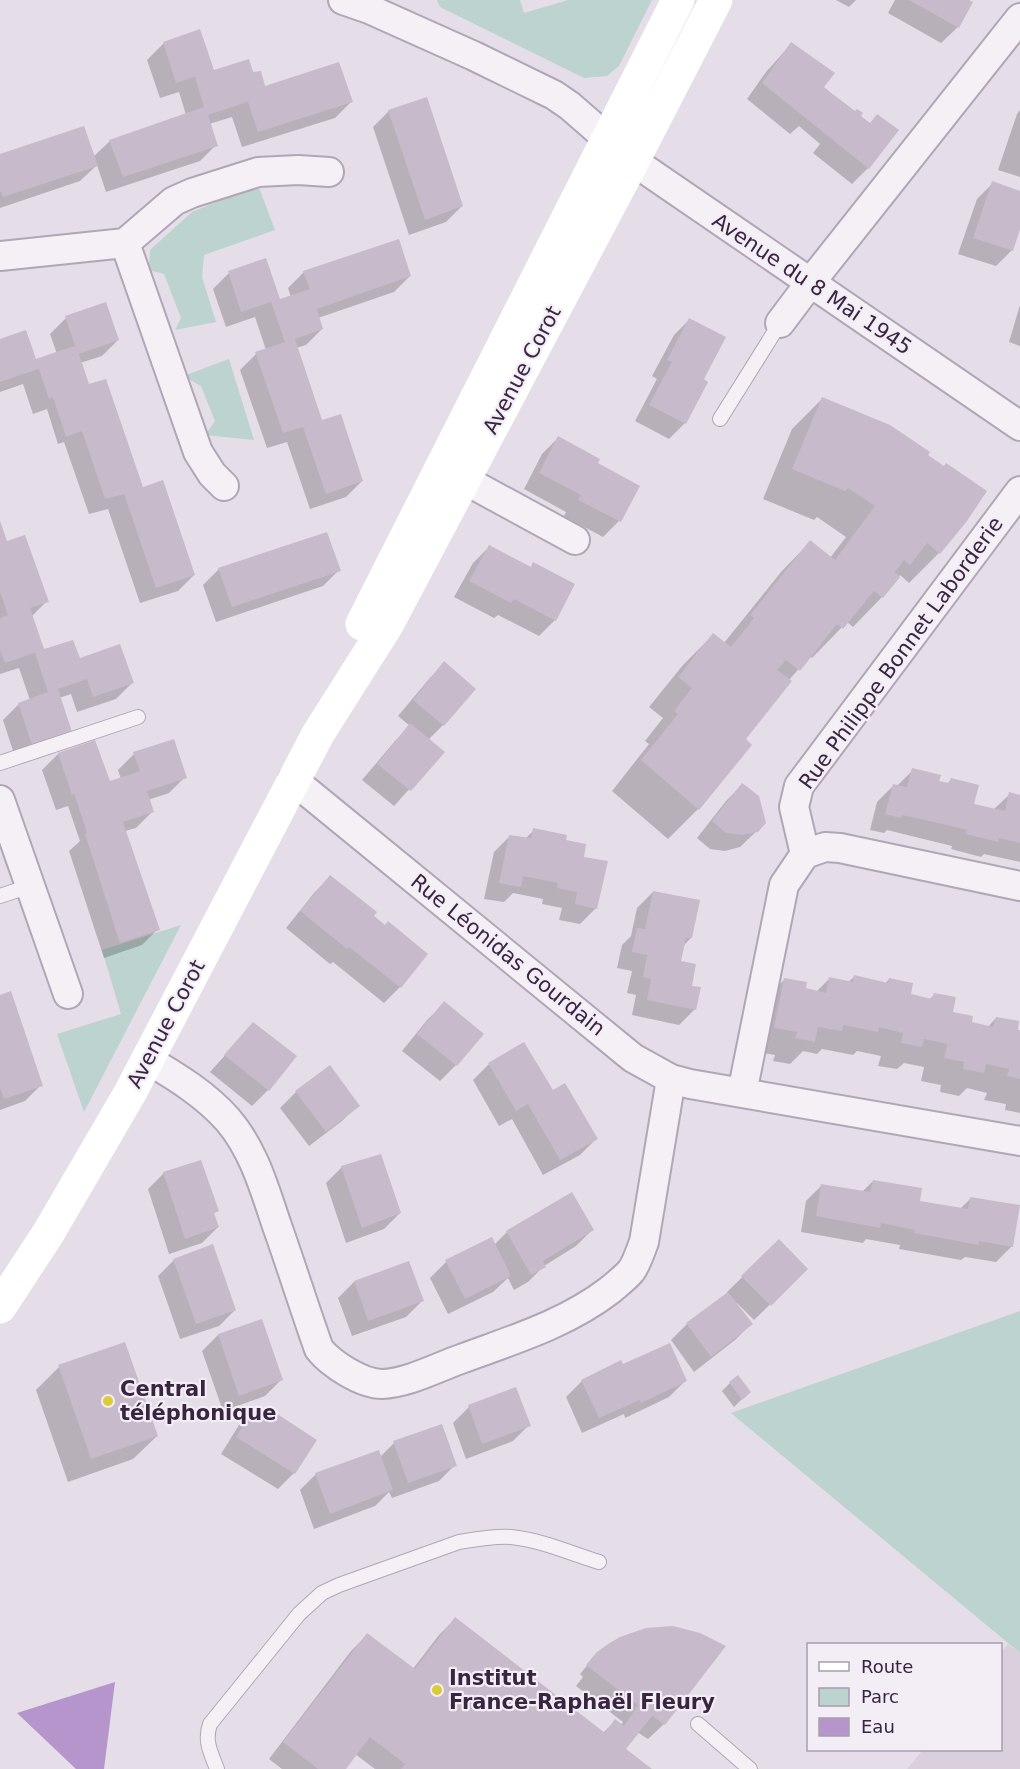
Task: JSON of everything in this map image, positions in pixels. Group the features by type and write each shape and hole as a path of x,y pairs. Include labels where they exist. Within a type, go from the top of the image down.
{"street":[{"name":"Avenue du 8 Mai 1945","path":"344,0 474,56 554,95 570,106 633,161 1020,426"},
{"name":"Avenue Corot","path":"318,734 365,617 678,0"},
{"name":"Avenue Corot","path":"0,1307 49,1232 108,1133 318,734 387,625 716,0"},
{"path":"780,324 1020,18"},
{"path":"0,256 125,243 174,201 192,193 258,172 298,170 329,172"},
{"path":"125,243 198,452 212,474 224,486"},
{"path":"463,479 575,540"},
{"name":"Rue Philippe Bonnet Laborderie","path":"805,854 794,807 800,786 1020,491"},
{"name":"Rue Léonidas Gourdain","path":"293,780 633,1058 671,1079 1020,1141"},
{"path":"0,800 68,994"},
{"path":"742,1093 784,885 805,854 825,847 840,848 1020,886"},
{"path":"148,1060 198,1092 228,1121 241,1138 261,1179 319,1349 336,1366 379,1384 405,1379 540,1330 592,1304 631,1271 644,1242 671,1079"}],"lane":[{"path":"720,419 780,324"},
{"path":"0,763 138,717"},
{"path":"0,896 30,886"},
{"path":"217,1769 207,1744 210,1724 299,1614 322,1593 459,1542 479,1539 512,1537 598,1562"},
{"path":"698,1724 750,1769"}],"shaded area":[{"path":"1008,1644 1020,1653 1020,1769 907,1769 922,1751 1002,1751 1002,1652"}],"green space":[{"path":"437,0 520,0 524,13 568,0 652,0 619,66 607,76 584,78 440,7"},
{"path":"258,185 275,230 204,255 202,277 216,322 175,330 181,318 164,274 149,270 150,250 192,212"},
{"path":"229,359 254,440 205,435 215,421 201,386 183,376"},
{"path":"181,925 84,1112 57,1034 121,1014 102,950"},
{"path":"1020,1311 1020,1653 731,1413"}],"water":[{"path":"115,1682 104,1769 76,1769 17,1713"}],"building":[{"path":"909,0 969,0 973,2 959,28"},
{"path":"200,29 214,70 249,59 253,72 261,71 265,86 339,62 353,102 258,132 248,102 220,111 208,115 218,146 123,177 109,140 204,107 195,77 176,83 163,42"},
{"path":"791,42 835,73 824,87 830,92 855,111 857,109 863,113 861,116 870,123 877,114 899,130 869,169 762,83"},
{"path":"427,97 463,206 425,220 388,110"},
{"path":"84,126 98,166 3,197 0,192 0,154"},
{"path":"992,181 1020,191 1020,229 1013,251 973,238"},
{"path":"399,239 411,276 317,309 323,329 295,339 322,420 341,414 363,481 326,494 303,427 283,433 255,352 285,342 271,302 241,312 228,271 266,258 280,299 310,289 303,271"},
{"path":"106,302 119,340 79,354 89,384 106,379 143,487 163,480 195,575 156,588 124,494 105,499 82,431 66,437 53,397 49,399 39,369 0,382 0,339 26,330 36,359 75,346 65,316"},
{"path":"689,318 726,337 704,379 708,382 686,424 649,405 672,362 667,360"},
{"path":"822,397 890,425 930,452 928,455 944,466 946,463 987,491 967,521 940,554 927,543 910,565 904,560 895,572 900,577 883,598 874,591 843,629 837,624 800,671 786,660 777,670 792,681 746,739 752,745 699,810 641,760 678,714 674,711 692,688 678,677 713,633 731,647 754,618 750,615 810,540 835,560 875,506 848,488 845,491 792,469"},
{"path":"558,436 600,459 598,463 640,486 621,522 578,500 581,495 539,473"},
{"path":"0,521 7,541 25,535 49,602 30,608 44,649 73,640 80,658 120,644 134,683 93,697 87,679 58,689 72,732 32,745 18,703 48,692 35,653 5,663 0,650 0,618 8,615 0,591"},
{"path":"327,532 341,571 232,607 218,568"},
{"path":"489,545 531,567 533,562 575,584 556,621 514,599 511,603 469,581"},
{"path":"444,661 476,689 444,726 413,700"},
{"path":"410,723 445,752 411,791 377,764"},
{"path":"174,739 187,778 147,791 154,812 123,822 160,930 120,943 74,793 72,795 58,753 95,740 110,781 140,771 133,752"},
{"path":"912,768 941,775 939,781 949,783 951,778 979,785 974,804 1005,811 1009,792 1020,795 1020,843 999,838 998,842 966,834 967,830 902,815 901,818 885,814 893,784 907,787"},
{"path":"742,783 759,796 766,823 758,832 742,835 726,833 712,821"},
{"path":"533,828 567,835 566,840 586,844 584,857 608,861 597,909 575,904 577,892 557,888 558,883 523,876 521,887 499,883 509,835 531,838"},
{"path":"330,875 377,912 374,916 385,925 388,921 428,954 401,988 300,911"},
{"path":"653,891 700,900 692,938 686,938 681,961 696,964 692,986 701,987 696,1010 647,1000 651,979 643,977 647,955 632,952 637,928 645,929"},
{"path":"854,975 888,983 889,978 913,983 911,994 932,999 934,993 956,997 953,1012 973,1016 972,1022 993,1027 996,1017 1019,1021 1020,1079 1007,1076 1009,1069 986,1064 984,1073 963,1069 964,1062 944,1058 947,1044 924,1039 922,1047 901,1043 903,1033 879,1027 878,1032 843,1025 842,1031 818,1027 815,1042 795,1038 797,1032 774,1028 784,978 807,982 806,988 826,993 829,977 853,982"},
{"path":"11,991 43,1086 4,1099 0,1088 0,995"},
{"path":"444,1001 484,1034 457,1066 417,1034"},
{"path":"253,1022 297,1056 269,1091 224,1055"},
{"path":"524,1042 553,1090 565,1083 598,1139 560,1160 528,1104 516,1111 488,1063"},
{"path":"330,1065 360,1106 326,1132 295,1091"},
{"path":"381,1154 401,1213 362,1228 341,1166"},
{"path":"201,1160 219,1211 214,1213 219,1227 185,1239 163,1172"},
{"path":"873,1180 922,1188 920,1201 968,1209 970,1197 1020,1205 1013,1247 979,1241 979,1245 914,1233 915,1230 881,1223 880,1228 816,1216 821,1184 870,1192"},
{"path":"572,1192 594,1230 543,1261 546,1267 531,1275 506,1231"},
{"path":"492,1237 511,1276 465,1299 445,1260"},
{"path":"779,1239 808,1269 771,1306 741,1276"},
{"path":"213,1244 236,1310 196,1324 173,1259"},
{"path":"409,1261 424,1301 368,1321 354,1281"},
{"path":"728,1292 753,1324 711,1357 686,1323"},
{"path":"262,1319 283,1380 239,1396 218,1334"},
{"name":"Central téléphonique","path":"125,1342 158,1436 91,1459 58,1365"},
{"path":"670,1343 687,1381 641,1403 640,1400 599,1418 581,1380 621,1360 623,1364"},
{"path":"738,1375 751,1392 742,1400 729,1382"},
{"path":"516,1387 531,1426 482,1444 468,1405"},
{"path":"255,1407 268,1415 271,1410 317,1440 295,1474 236,1437"},
{"path":"442,1424 457,1466 408,1483 393,1441"},
{"path":"379,1450 393,1490 330,1514 315,1473"},
{"name":"Institut France-Raphaël Fleury","path":"455,1617 605,1733 615,1719 624,1726 638,1705 586,1665 597,1652 608,1644 646,1628 673,1626 700,1633 726,1646 665,1725 652,1716 626,1749 652,1769 401,1769 405,1764 370,1737 346,1769 318,1769 283,1742 367,1633 415,1669"}],"place":[{"name":"Central téléphonique","path":"108,1401"},
{"name":"Institut France-Raphaël Fleury","path":"437,1690"}]}
